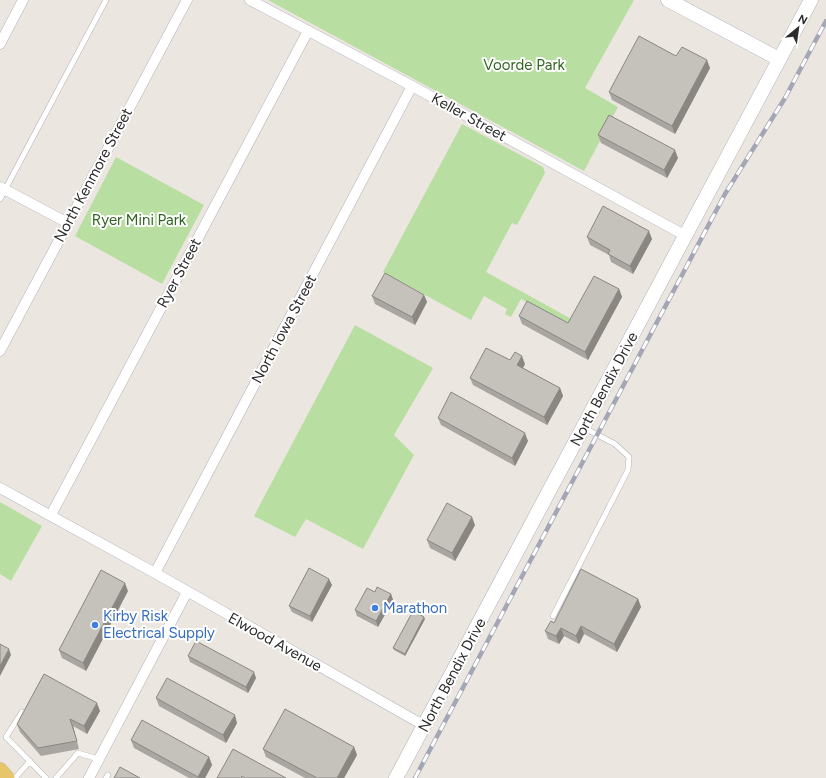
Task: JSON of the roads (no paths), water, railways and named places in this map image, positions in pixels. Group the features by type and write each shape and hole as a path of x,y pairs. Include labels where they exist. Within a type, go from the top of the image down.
{"main road":[{"path":"0,770 6,778"}],"street":[{"path":"0,44 24,0"},
{"name":"North Kenmore Street","path":"0,351 187,0"},
{"name":"Keller Street","path":"250,0 412,86 686,236"},
{"path":"668,0 779,60"},
{"name":"North Bendix Drive","path":"396,778 811,0"},
{"name":"Ryer Street","path":"51,515 308,31"},
{"name":"North Iowa Street","path":"155,572 412,86"},
{"path":"3,188 68,223"},
{"name":"Elwood Avenue","path":"0,488 155,572 187,592 425,726"},
{"path":"88,778 187,592"}],"lane":[{"path":"0,199 3,188 106,0"},
{"path":"553,616 628,470 629,457 615,444 583,427"},
{"path":"22,712 6,737 46,778"},
{"path":"56,778 78,753 98,760"},
{"path":"15,778 30,761"}],"railway":[{"path":"415,778 725,194 785,98 826,21"}],"place":[{"name":"Marathon","path":"375,608"},
{"name":"Kirby Risk Electrical Supply","path":"95,625"}],"park label":[{"name":"Voorde Park","path":"524,65"},
{"name":"Ryer Mini Park","path":"139,220"}]}
